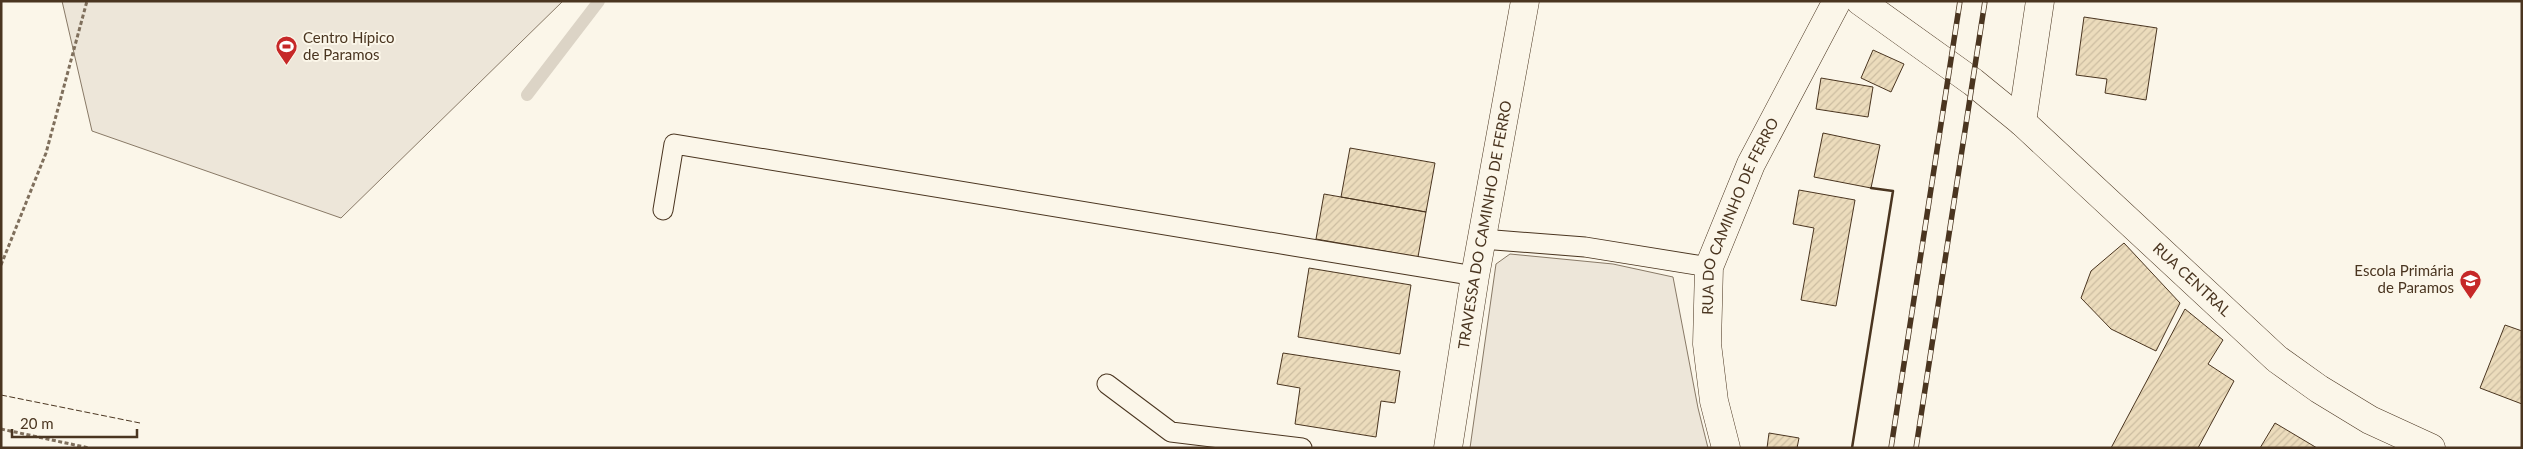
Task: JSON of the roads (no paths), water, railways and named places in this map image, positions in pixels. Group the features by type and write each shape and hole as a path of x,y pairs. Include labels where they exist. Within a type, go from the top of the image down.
{"street":[{"name":"TRAVESSA DO CAMINHO DE FERRO","path":"1448,448 1475,276 1525,1"},
{"name":"RUA DO CAMINHO DE FERRO","path":"1726,448 1714,401 1707,344 1709,267 1751,164 1837,1"},
{"name":"RUA CENTRAL","path":"1860,1 1973,82 2022,122 2106,197 2277,359 2319,389 2370,420 2431,448"},
{"path":"2022,122 2040,1"}],"lane":[{"path":"662,210 674,144 1475,276"},
{"path":"1482,239 1585,247 1709,267"},
{"path":"1107,384 1171,432 1302,448"}],"waterway":[{"path":"527,95 599,1"}],"railway":[{"path":"1891,448 1960,1"},
{"path":"1916,448 1985,1"}],"place":[{"name":"Centro Hípico de Paramos","path":"287,66"},
{"name":"Escola Primária de Paramos","path":"2470,299"}]}
